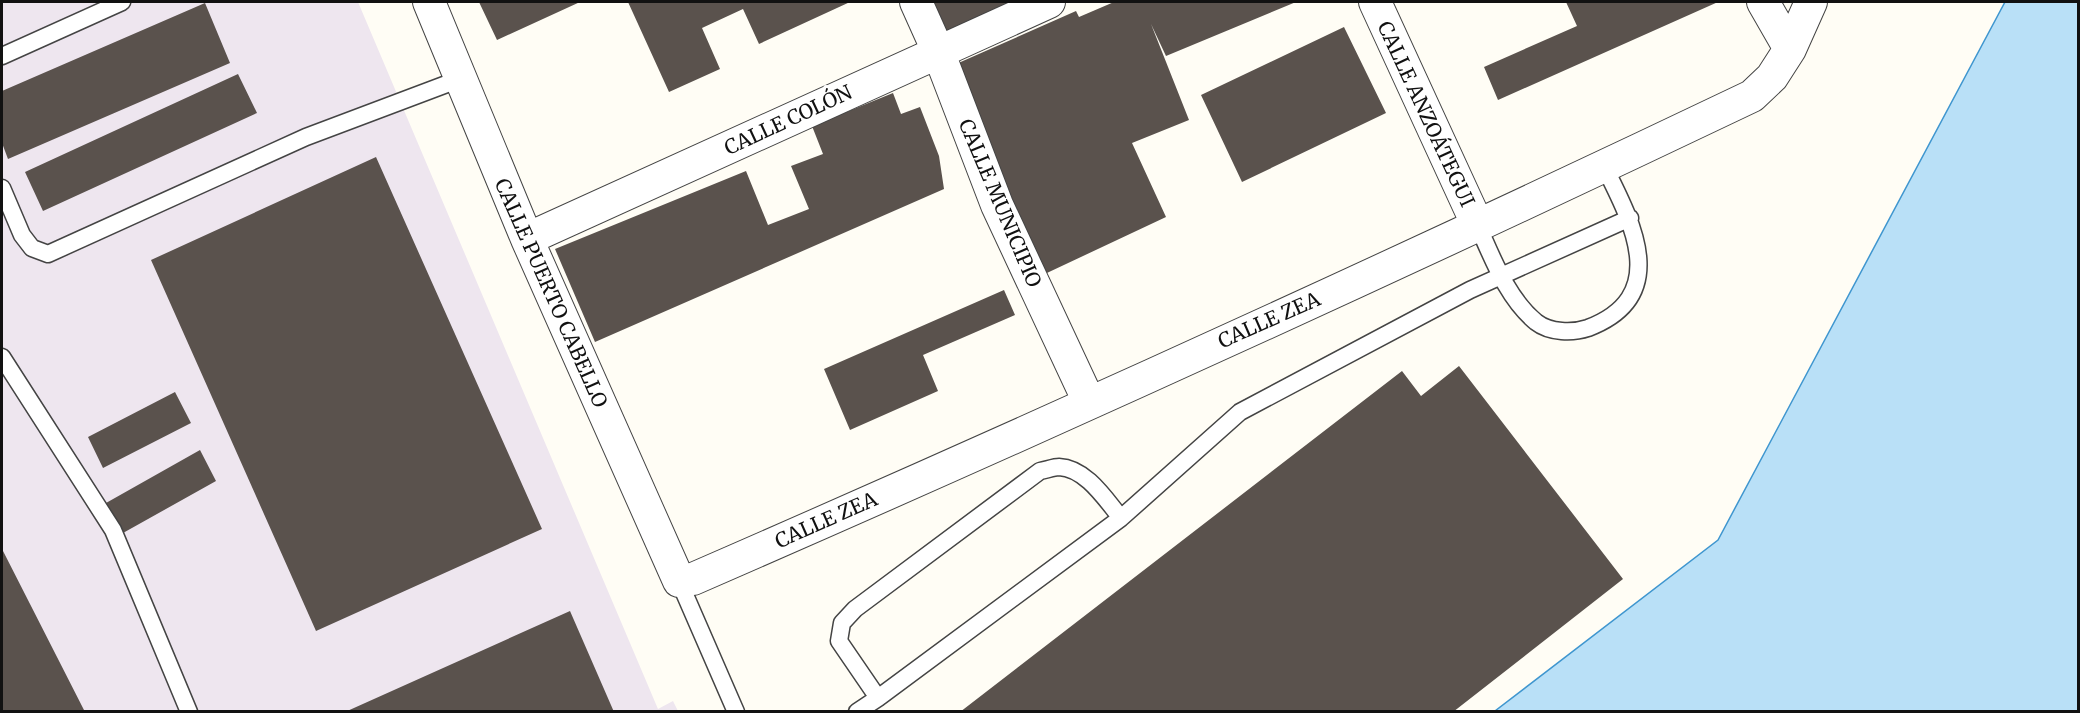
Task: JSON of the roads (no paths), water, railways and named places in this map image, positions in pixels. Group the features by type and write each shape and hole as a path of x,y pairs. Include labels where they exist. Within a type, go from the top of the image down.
{"street":[{"name":"CALLE PUERTO CABELLO","path":"429,2 526,239 680,581"},
{"name":"CALLE MUNICIPIO","path":"916,2 938,51 997,205 1089,402"},
{"name":"CALLE COLÓN","path":"526,239 1049,2"},
{"name":"CALLE ANZOÁTEGUI","path":"1375,2 1478,226"},
{"path":"1763,2 1790,49"},
{"name":"CALLE ZEA","path":"680,581 693,579 806,530 1089,402 1478,226 1752,96 1772,77 1790,49 1811,2"}],"lane":[{"path":"2,56 122,2"},
{"path":"2,188 22,235 32,248 48,254 306,137 460,79"},
{"path":"1478,226 1501,276 1520,306 1538,324 1557,331 1578,332 1597,324 1629,299 1637,282 1637,247 1630,218 1604,166"},
{"path":"857,711 878,698 1121,518 1240,412 1470,290 1630,218"},
{"path":"2,357 112,530 189,711"},
{"path":"878,698 839,641 842,623 855,609 1040,471 1060,467 1077,472 1094,487 1121,518"},
{"path":"680,581 736,711"}],"water":[{"path":"2005,2 2078,2 2078,711 1495,711 1718,540"}]}
